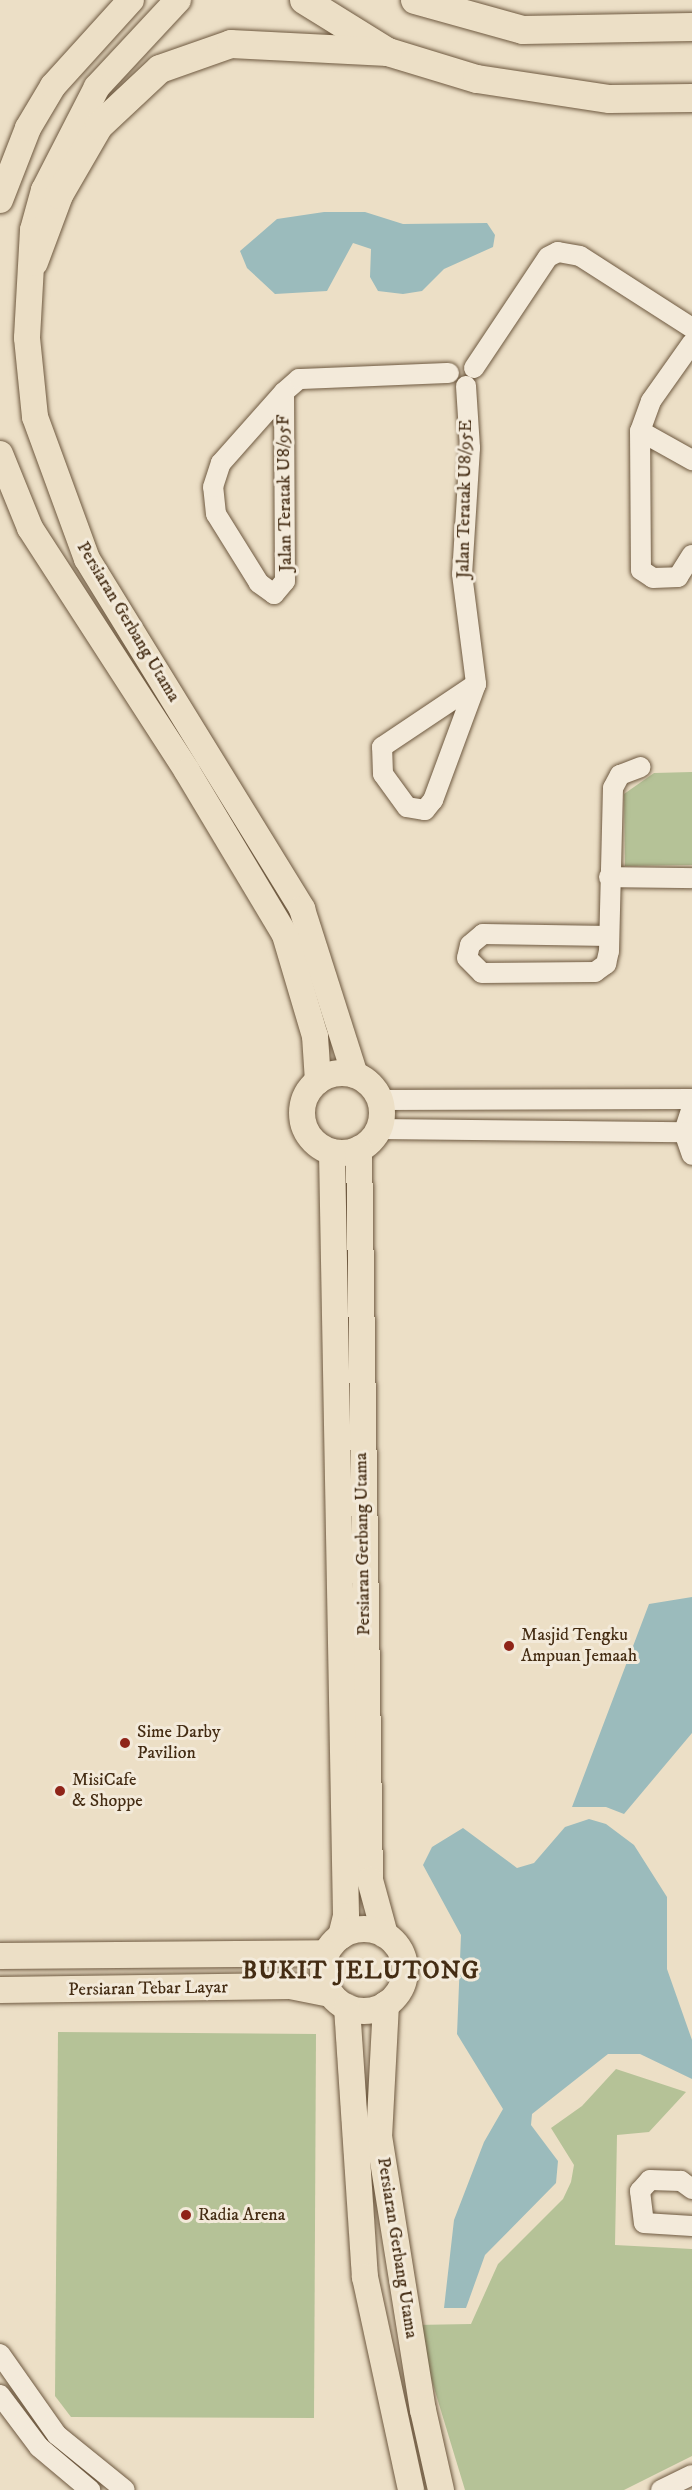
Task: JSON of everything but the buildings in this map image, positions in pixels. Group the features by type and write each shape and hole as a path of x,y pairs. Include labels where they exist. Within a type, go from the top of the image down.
{"highway":[{"path":"304,0 388,52 477,80 610,99 692,98"},
{"path":"415,0 523,30 692,27"},
{"path":"34,262 59,195 99,126 160,69 231,44 388,52"}],"main road":[{"path":"0,200 28,128 53,86 132,0"},
{"name":"Persiaran Gerbang Utama","path":"176,2 97,87 60,150 33,230 34,262 28,371 35,417 55,482 87,559 302,909 354,1075 380,1100"},
{"name":"Persiaran Gerbang Utama","path":"0,454 30,528 187,771 285,935 315,1036 318,1081"},
{"path":"354,1075 336,1074 318,1081 303,1102 303,1121 311,1139 332,1152 359,1149 378,1130 380,1100"},
{"name":"Persiaran Gerbang Utama","path":"359,1149 370,1880 385,1935 404,1966 399,1991 386,2004 379,2136 441,2483"},
{"name":"Persiaran Gerbang Utama","path":"332,1152 346,1916 333,1945 324,1982 339,2000 365,2277 411,2490"},
{"path":"333,1945 363,1929 385,1935"},
{"name":"Persiaran Tebar Layar","path":"0,1956 333,1945"},
{"name":"Persiaran Tebar Layar","path":"5,1993 290,1986 339,2000"},
{"path":"339,2000 371,2011 386,2004"}],"street":[{"path":"470,377 548,257 558,252 580,256 692,328"},
{"path":"692,344 651,401 640,431 641,570 653,578 678,576 692,555"},
{"name":"Jalan Teratak U8/95F","path":"284,392 285,581 274,594 259,583 216,514 213,487 221,463 284,392 312,376 449,373 460,360 470,377"},
{"name":"Jalan Teratak U8/95E","path":"470,377 470,448 462,574 476,684 434,800 425,810 406,807 383,774 382,747 476,684"},
{"path":"640,431 692,460"},
{"path":"609,936 483,934 470,945 467,958 482,973 595,972 606,964 609,936 613,789 620,775 641,767"},
{"path":"609,878 692,878"},
{"path":"380,1100 692,1099"},
{"path":"692,1107 684,1132 692,1155"},
{"path":"378,1130 684,1132"},
{"path":"692,2189 681,2181 650,2181 640,2191 644,2223 692,2226"},
{"path":"0,2354 57,2435 125,2490"},
{"path":"0,2395 39,2447 90,2490"},
{"path":"661,2490 692,2475"}],"green space":[{"path":"692,772 692,865 625,866 624,794 654,773"},
{"name":"Radia Arena","path":"58,2032 316,2034 314,2418 71,2417 55,2396"},
{"path":"616,2069 686,2092 649,2132 617,2135 615,2245 692,2249 692,2456 624,2490 465,2490 415,2325 471,2324 498,2264 563,2199 571,2182 574,2165 551,2128 582,2106"}],"water":[{"path":"324,212 365,212 403,224 487,223 495,235 493,247 444,269 422,291 403,294 378,291 370,277 371,249 353,243 327,291 275,294 247,268 240,251 277,219"},
{"path":"692,1597 692,1733 624,1814 606,1807 572,1807 649,1604"},
{"path":"589,1819 606,1824 634,1845 667,1897 667,1969 692,2040 692,2079 640,2054 608,2054 532,2114 531,2125 558,2161 556,2183 485,2255 466,2308 444,2308 454,2220 484,2142 503,2109 457,2034 461,1935 423,1865 432,1847 463,1828 517,1868 534,1863 565,1827"}],"place":[{"name":"Masjid Tengku Ampuan Jemaah","path":"509,1646"},
{"name":"Sime Darby Pavilion","path":"125,1743"},
{"name":"MisiCafe & Shoppe","path":"60,1791"},
{"name":"Radia Arena","path":"186,2215"}],"district":[{"name":"BUKIT JELUTONG","path":"361,1972"}]}
